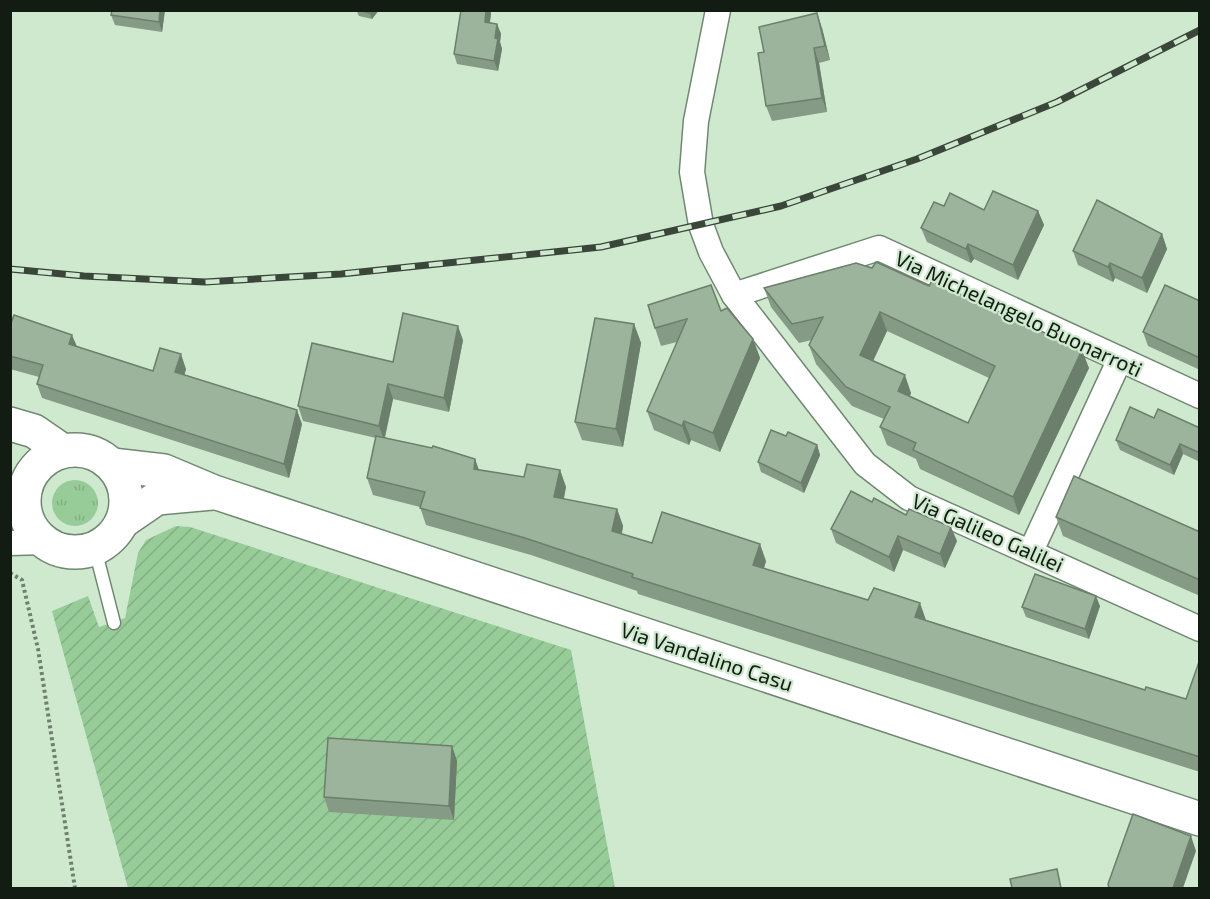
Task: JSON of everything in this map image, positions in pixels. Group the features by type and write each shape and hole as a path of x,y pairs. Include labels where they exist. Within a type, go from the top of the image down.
{"main road":[{"path":"10,424 34,431 63,451"},
{"path":"10,444 27,520 35,534 44,542 63,551 79,553 95,549 109,541 122,522 126,496 122,480 112,465 98,454 81,450 63,451 47,458 22,496"},
{"name":"Via Vandalino Casu","path":"112,465 164,471 214,492 1200,819"},
{"name":"Via Vandalino Casu","path":"122,522 157,498 214,492"}],"street":[{"name":"Via Galileo Galilei","path":"718,10 696,121 692,171 701,225 729,285 865,464 909,498 1030,550 1200,629"},
{"name":"Via Michelangelo Buonarroti","path":"729,285 879,248 1200,396"},
{"path":"1030,550 1120,359"},
{"path":"10,543 44,542"}],"lane":[{"path":"95,549 114,622"}],"path":[{"path":"10,573 21,580 38,650 75,888"}],"green space":[{"path":"75,480 91,487 98,503 91,519 75,526 59,519 52,503 59,487"},
{"path":"176,526 190,527 571,650 615,888 128,888 52,611 88,596 99,627 125,618 138,553 146,540"}],"building":[{"path":"112,10 160,10 159,22 111,15"},
{"path":"356,10 373,10 370,13"},
{"path":"461,10 486,10 485,22 497,24 495,38 498,39 494,61 454,54"},
{"path":"817,13 825,46 814,48 822,98 766,106 758,53 764,52 759,27"},
{"path":"993,191 1038,211 1013,265 968,244 966,249 921,228 934,202 944,206 950,193 984,210"},
{"path":"1097,200 1162,234 1142,278 1110,263 1108,267 1073,251"},
{"path":"876,262 929,286 932,281 1082,350 1013,497 913,450 916,443 880,427 890,407 846,387 809,345 823,317 792,324 764,288 856,263 872,268","holes":["880,312 995,366 968,423 898,391 905,375 860,355"]},
{"path":"711,285 721,311 727,308 753,339 713,433 684,421 682,426 647,411 687,319 655,328 648,305"},
{"path":"1165,285 1200,301 1200,358 1143,332"},
{"path":"403,313 458,326 444,398 388,384 379,426 298,406 312,343 393,362"},
{"path":"14,315 72,335 69,344 153,371 160,348 181,354 175,372 297,410 284,464 37,384 43,365 10,356 10,326"},
{"path":"595,318 634,324 616,429 575,422"},
{"path":"1130,407 1154,418 1158,409 1200,428 1200,453 1180,444 1170,465 1116,440"},
{"path":"771,430 786,436 788,432 817,445 801,483 758,462"},
{"path":"376,436 432,448 433,446 475,459 474,469 524,477 527,464 560,470 554,497 617,509 612,531 652,543 662,512 760,544 753,565 868,600 874,588 920,603 915,617 1145,690 1146,687 1186,699 1200,659 1200,757 632,577 633,574 525,538 420,508 425,492 367,478"},
{"path":"1074,476 1200,532 1200,580 1056,517"},
{"path":"851,491 872,502 874,498 906,515 909,509 951,527 940,554 898,536 889,557 831,529"},
{"path":"1035,574 1096,596 1085,629 1022,607"},
{"path":"328,738 452,746 449,806 324,797"},
{"path":"1133,814 1191,836 1173,888 1109,888 1108,884"},
{"path":"1057,869 1061,888 1012,888 1010,879"}],"railway":[{"path":"10,269 84,276 205,282 341,274 601,247 781,206 917,159 1057,102 1200,30"}]}
